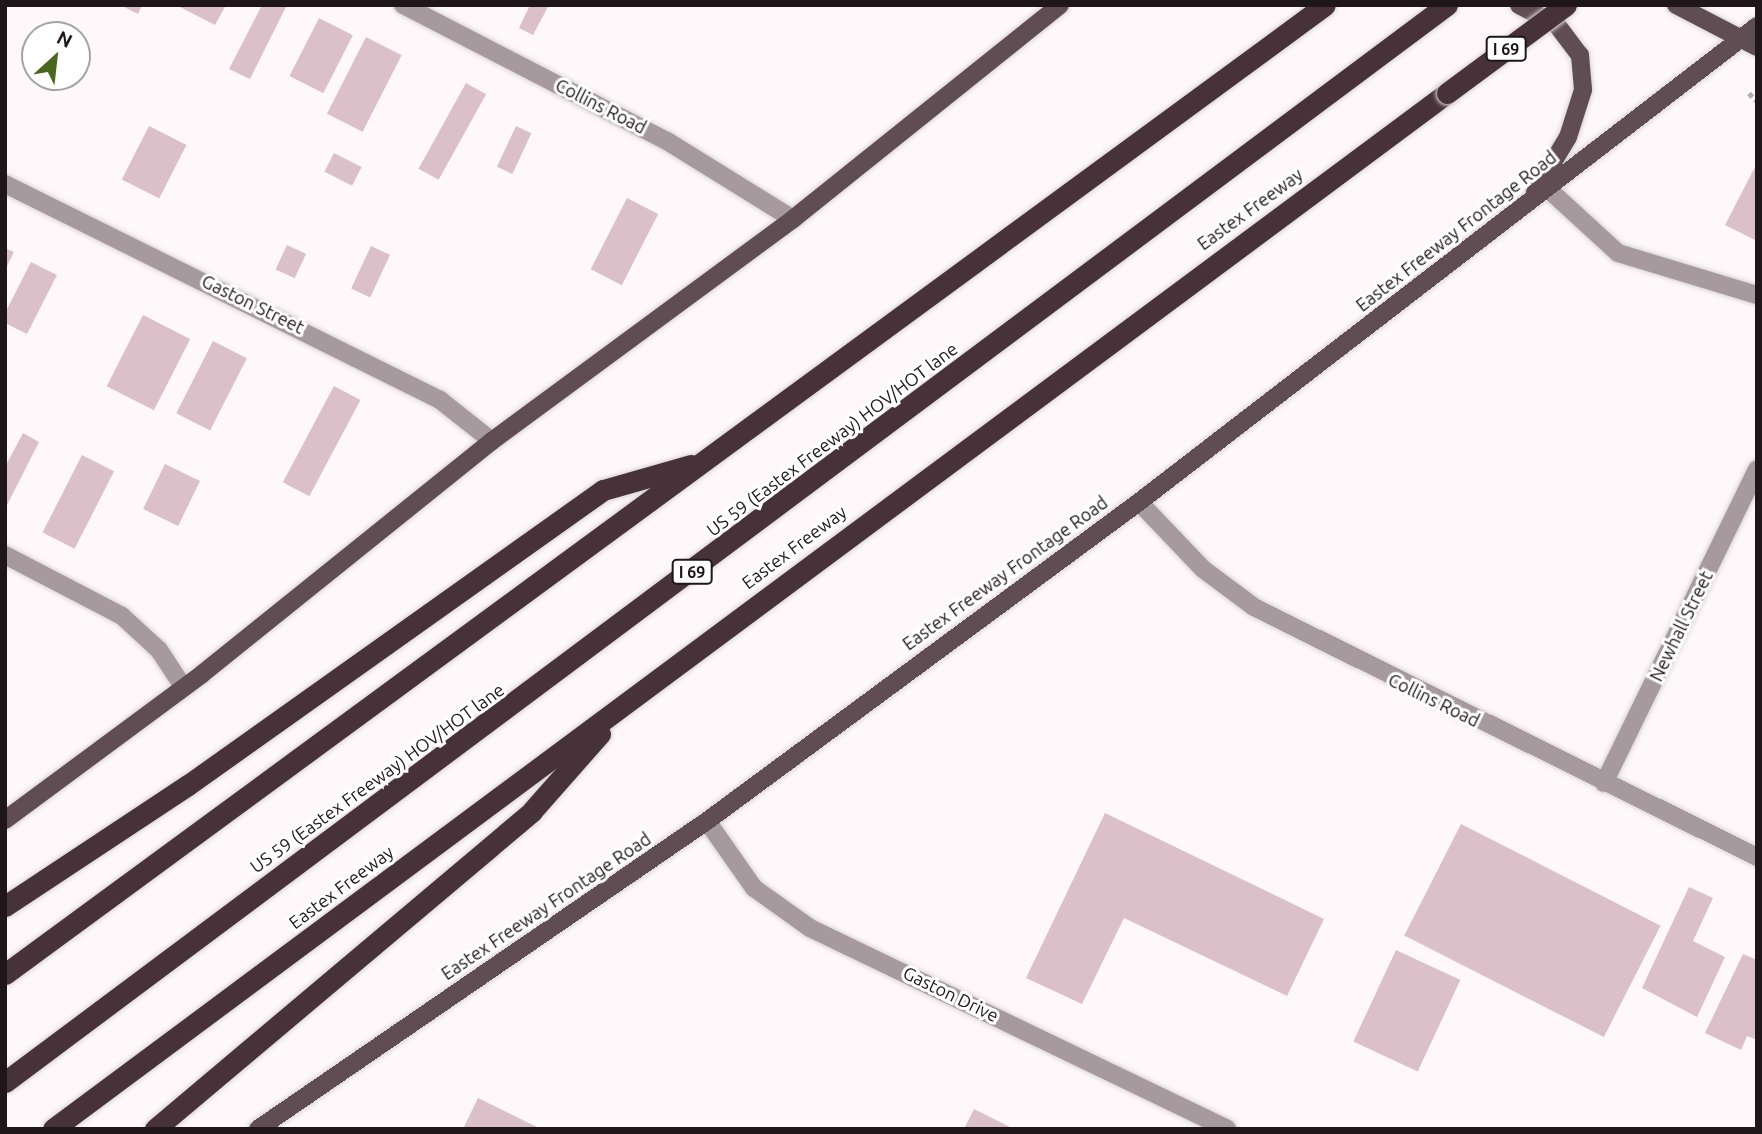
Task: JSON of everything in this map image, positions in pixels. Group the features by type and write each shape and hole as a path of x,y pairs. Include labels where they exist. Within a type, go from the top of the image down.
{"highway":[{"path":"5,974 1325,5"},
{"name":"US 59 (Eastex Freeway) HOV/HOT lane","path":"5,1082 1447,5"},
{"name":"Eastex Freeway","path":"52,1129 628,702 898,496 1566,5"},
{"path":"5,906 188,785 603,490 706,460"},
{"path":"155,1129 532,811 628,702"}],"main road":[{"path":"5,820 184,688 492,441 793,219 1060,5"},
{"path":"1519,5 1557,25 1580,55 1583,90 1568,137 1529,201"},
{"path":"1676,5 1757,47"},
{"name":"Eastex Freeway Frontage Road","path":"260,1128 707,821 1139,502 1757,26"}],"street":[{"name":"Collins Road","path":"403,5 667,141 793,219"},
{"name":"Gaston Street","path":"5,184 440,400 492,441"},
{"path":"1547,188 1618,253 1757,295"},
{"name":"Newhall Street","path":"1604,783 1757,469"},
{"name":"Collins Road","path":"1139,502 1203,569 1254,607 1757,857"},
{"path":"5,555 121,615 159,650 184,688"},
{"name":"Gaston Drive","path":"707,821 754,888 810,928 1227,1129"}],"path":[{"path":"1749,93 1756,97"}],"building":[{"path":"120,5 142,5 138,14"},
{"path":"176,5 226,5 215,25"},
{"path":"262,5 287,5 250,79 229,69"},
{"path":"530,5 549,5 533,35 519,28"},
{"path":"319,18 353,35 323,93 289,76"},
{"path":"366,37 402,55 363,132 327,114"},
{"path":"466,83 486,94 439,180 418,169"},
{"path":"149,126 186,145 159,199 122,179"},
{"path":"516,126 531,133 512,174 497,167"},
{"path":"334,153 362,167 352,186 324,172"},
{"path":"1757,163 1757,241 1725,225"},
{"path":"627,198 658,214 622,285 591,269"},
{"path":"287,245 306,254 295,278 276,269"},
{"path":"371,246 390,255 370,297 351,289"},
{"path":"5,248 14,252 5,270"},
{"path":"31,262 57,275 27,334 5,323 5,313"},
{"path":"143,315 190,339 154,410 107,386"},
{"path":"213,341 247,358 210,430 176,413"},
{"path":"334,386 360,400 309,496 283,482"},
{"path":"23,433 39,442 5,509 5,467"},
{"path":"82,455 114,471 75,549 43,533"},
{"path":"165,464 200,481 178,526 143,509"},
{"path":"1105,813 1324,919 1287,996 1124,918 1082,1004 1026,978"},
{"path":"1461,824 1661,926 1604,1037 1404,935"},
{"path":"1689,887 1713,898 1693,941 1725,957 1697,1017 1642,988"},
{"path":"1396,950 1460,980 1418,1072 1353,1042"},
{"path":"1743,954 1757,960 1757,1040 1747,1036 1741,1050 1705,1033"},
{"path":"478,1098 541,1129 463,1129"},
{"path":"974,1109 1014,1129 964,1129"}]}
